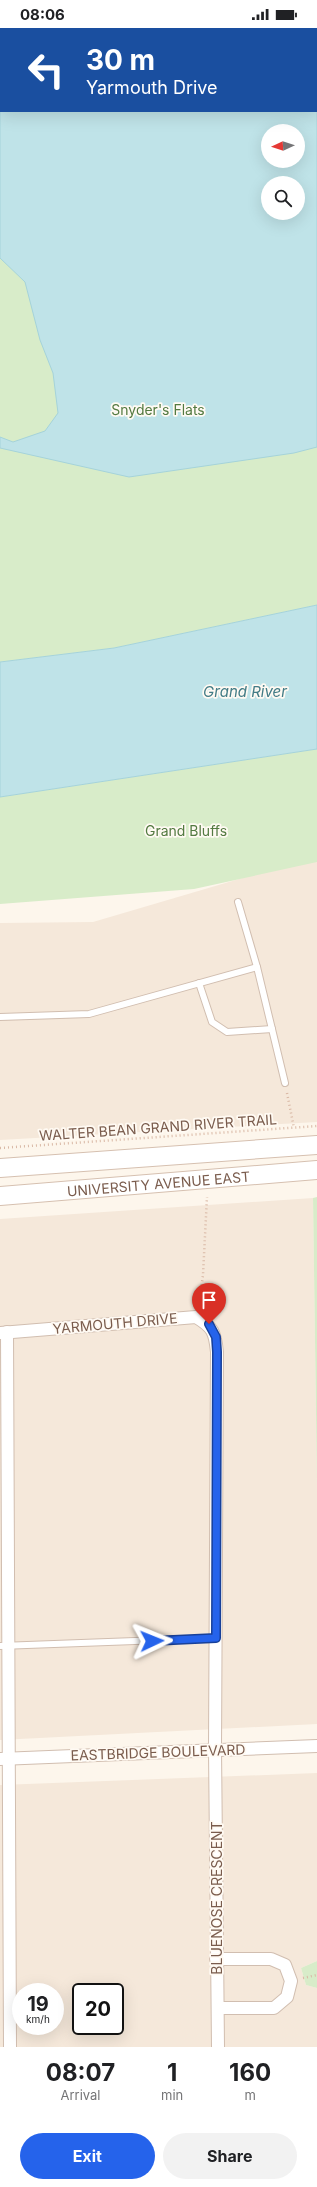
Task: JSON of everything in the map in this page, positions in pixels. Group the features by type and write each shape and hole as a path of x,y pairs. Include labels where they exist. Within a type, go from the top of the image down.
{"main road":[{"name":"UNIVERSITY AVENUE EAST","path":"0,1168 317,1145"},
{"name":"UNIVERSITY AVENUE EAST","path":"0,1196 317,1170"}],"street":[{"name":"YARMOUTH DRIVE","path":"4,1333 196,1317 209,1324 216,1337 215,1749"},
{"path":"4,1333 4,1759 10,2047"},
{"name":"EASTBRIDGE BOULEVARD","path":"4,1759 215,1749 317,1746"},
{"name":"BLUENOSE CRESCENT","path":"215,1749 218,2047"},
{"path":"216,1959 271,1959 285,1965 291,1981 287,1997 274,2008 218,2008"}],"lane":[{"path":"238,902 258,967 285,1083"},
{"path":"0,1017 89,1014 258,967"},
{"path":"199,983 212,1022 226,1032 272,1029"},
{"path":"4,1646 216,1638"}],"path":[{"path":"285,1083 294,1128"},
{"name":"WALTER BEAN GRAND RIVER TRAIL","path":"0,1148 317,1126"},
{"path":"196,1317 202,1295 207,1197"}],"shaded area":[{"path":"317,856 317,1122 0,1140 0,923 93,922"},
{"path":"313,1198 317,1484 317,1724 0,1740 0,1219"},
{"path":"317,1773 317,1961 301,1968 306,1985 317,1988 317,2047 0,2047 0,1785"}],"green space":[{"name":"Snyder's Flats","path":"0,112 317,112 317,605 114,648 0,662"},
{"name":"Grand Bluffs","path":"317,749 317,862 194,889 0,904 0,797"},
{"path":"317,1197 317,1484 313,1198"},
{"path":"317,1961 317,1988 306,1985 301,1968"}],"water":[{"name":"Snyder's Flats","path":"0,112 317,112 317,447 294,453 129,477 0,448 0,437 13,442 45,431 58,413 53,373 40,340 25,282 0,258"},
{"name":"Grand River","path":"317,605 317,749 0,797 0,662 114,648"}],"route":[{"path":"152,1641 216,1638 217,1352 216,1337 209,1324"}]}
